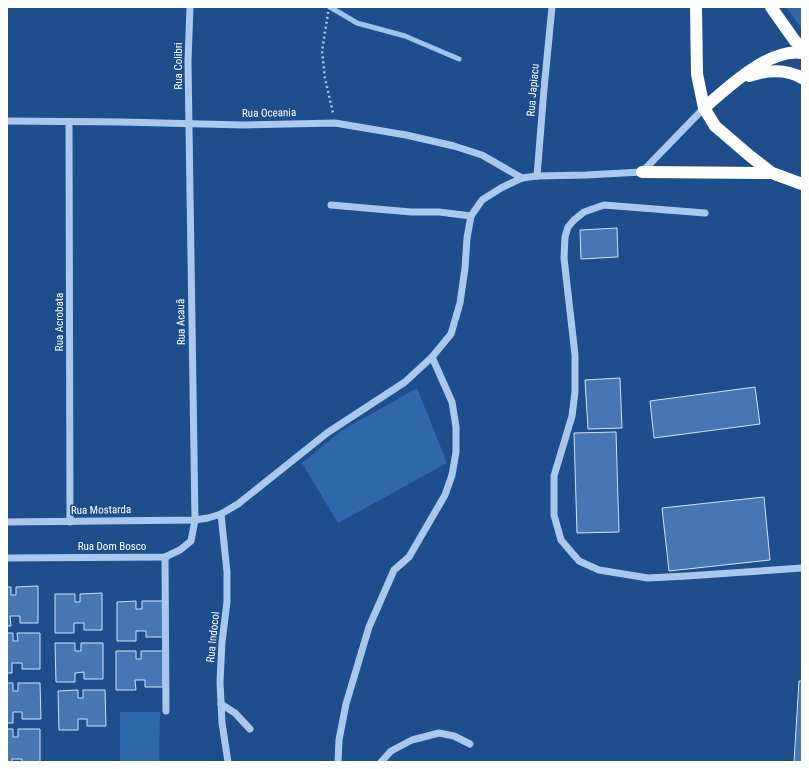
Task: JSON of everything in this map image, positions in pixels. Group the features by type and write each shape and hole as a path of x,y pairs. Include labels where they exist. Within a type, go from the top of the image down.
{"highway":[{"path":"696,7 697,74 704,108 715,126 750,156 772,173 802,184"},
{"path":"771,7 802,47"},
{"path":"704,108 734,82 760,64 779,54 792,52 802,53"},
{"path":"734,82 763,72 780,70 802,78"},
{"path":"642,172 772,173"}],"street":[{"name":"Rua Colibri","path":"190,7 188,61 190,124"},
{"name":"Rua Japiacu","path":"537,176 552,7"},
{"path":"331,205 411,212 439,212 472,216 482,200 501,188 522,178 537,176 642,172 704,108"},
{"name":"Rua Oceania","path":"7,121 243,125 335,123 406,135 454,146 482,155 522,178"},
{"name":"Rua Acrobata","path":"69,122 70,522"},
{"name":"Rua Acauã","path":"190,124 195,520"},
{"path":"706,212 604,205 584,212 568,227 565,238 564,258 575,355 575,392 572,416 554,476 554,515 561,540 579,561 599,570 648,578 802,568"},
{"name":"Rua Mostarda","path":"7,522 195,520 221,514 238,504 327,433 405,382 432,358 451,334 460,303 465,268 467,238 472,216"},
{"path":"338,762 339,740 346,704 369,627 394,570 409,557 446,495 452,475 456,452 456,427 452,402 432,358"},
{"name":"Rua Indocol","path":"221,514 228,572 220,682 222,723 228,762"},
{"name":"Rua Dom Bosco","path":"7,558 165,557 180,550 190,541 195,520"},
{"path":"165,557 166,711"},
{"path":"221,704 236,713 250,729"},
{"path":"381,762 391,751 412,740 439,733 454,736 470,744"}],"path":[{"path":"329,7 322,51 325,78 335,123"}],"shaded area":[{"path":"786,7 802,7 802,29"},
{"path":"417,388 447,463 338,523 302,463 341,431"},
{"path":"120,712 160,712 159,762 120,762"}],"building":[{"path":"617,228 618,257 581,259 580,230"},
{"path":"620,378 622,428 588,429 585,380"},
{"path":"755,387 760,424 654,438 650,401"},
{"path":"616,432 619,532 577,533 574,433"},
{"path":"764,497 770,560 669,571 662,508"},
{"path":"38,586 38,623 20,623 20,616 10,616 11,626 7,626 7,587 11,587 11,595 16,595 16,587"},
{"path":"102,593 102,630 84,630 84,623 74,623 74,633 55,633 55,594 75,594 75,602 80,602 80,594"},
{"path":"136,601 136,609 142,609 142,601 164,601 164,637 146,637 146,631 136,631 136,641 117,641 117,602"},
{"path":"7,633 13,633 13,641 18,641 17,633 40,633 40,669 22,669 22,663 12,663 12,673 7,673"},
{"path":"55,643 75,643 75,651 81,651 81,643 103,643 103,679 84,679 84,672 75,673 75,682 56,682"},
{"path":"116,651 136,651 136,659 141,659 141,651 163,651 163,687 145,687 145,680 135,680 136,690 116,690"},
{"path":"799,681 802,681 802,762 794,762"},
{"path":"7,683 13,683 13,691 18,691 18,683 40,683 41,719 22,719 22,712 13,712 13,723 7,723"},
{"path":"78,690 78,698 83,698 83,690 105,690 106,726 87,726 87,719 78,719 78,730 59,730 58,691"},
{"path":"7,729 13,729 13,737 18,737 18,729 40,729 40,762 22,762 22,759 12,759 12,762 7,762"}],"waterway":[{"path":"330,7 357,23 405,36 459,59"}]}
